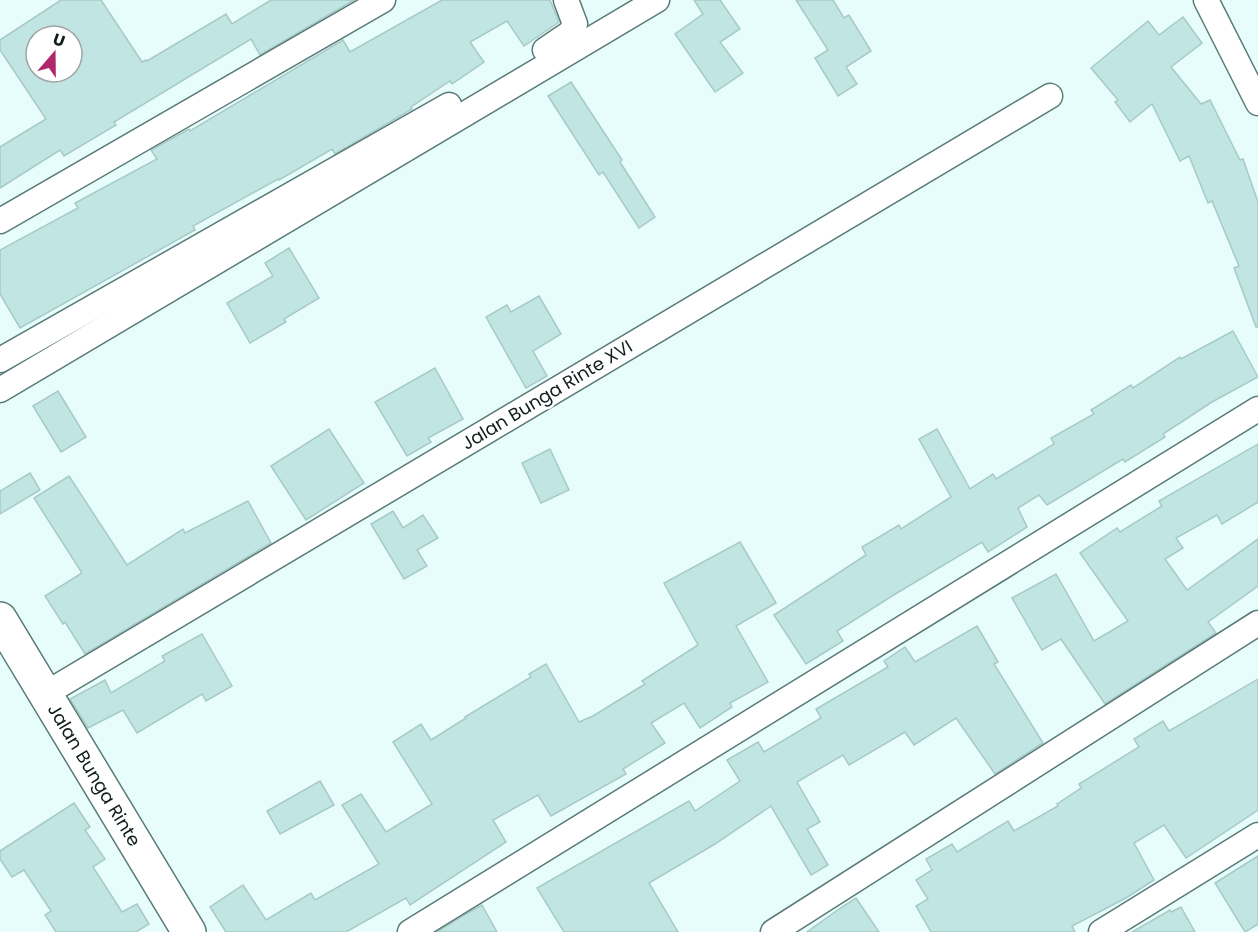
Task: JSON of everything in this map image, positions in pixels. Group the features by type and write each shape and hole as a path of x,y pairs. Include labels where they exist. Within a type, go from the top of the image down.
{"street":[{"path":"0,221 383,0"},
{"path":"0,360 558,43 570,33 575,24 566,0"},
{"path":"0,390 657,0"},
{"path":"1206,0 1258,104"},
{"name":"Jalan Bunga Rinte XVI","path":"45,694 1050,96"},
{"path":"410,932 1258,409"},
{"name":"Jalan Bunga Rinte","path":"0,619 189,932"},
{"path":"773,932 1258,623"},
{"path":"1101,932 1258,835"}],"building":[{"path":"61,0 101,0 142,62 226,14 232,24 271,0 354,0 260,55 251,39 114,122 116,125 64,156 60,150 0,188 0,147 46,119 0,50 0,40 24,24 24,84 84,84 84,24 24,24"},
{"path":"442,0 550,0 559,22 524,46 507,21 470,42 484,62 452,84 450,81 411,107 412,109 335,154 332,149 193,226 195,230 20,328 0,294 0,250 78,208 75,203 157,159 151,150 189,129 190,131 343,40 350,52"},
{"path":"694,0 720,0 740,29 720,42 743,73 715,92 675,34 703,14"},
{"path":"796,0 833,0 844,18 849,15 871,51 846,67 857,84 838,96 815,58 828,50"},
{"path":"1183,17 1202,43 1171,67 1201,104 1210,100 1240,160 1243,159 1258,202 1258,327 1256,327 1234,268 1239,266 1212,201 1208,203 1189,156 1180,161 1152,104 1130,122 1115,102 1118,100 1091,68 1148,21 1159,35"},
{"path":"571,82 622,160 620,162 655,217 639,228 603,172 599,175 548,96"},
{"path":"289,248 319,298 284,319 286,322 250,343 227,303 273,276 265,263"},
{"path":"539,296 561,334 533,351 547,376 526,388 486,317 507,305 511,312"},
{"path":"1233,331 1258,377 1212,402 1163,434 1165,437 1125,462 1123,459 1047,505 1039,495 1018,508 1027,527 988,552 982,542 892,596 837,631 843,641 806,664 774,615 866,555 862,547 899,525 901,529 951,497 919,439 937,429 970,489 993,474 996,479 1054,444 1051,438 1094,414 1091,410 1131,385 1133,388 1180,357 1181,359"},
{"path":"435,368 463,419 428,438 431,442 407,456 375,402"},
{"path":"58,391 86,437 61,452 33,406"},
{"path":"329,429 364,483 306,520 271,466"},
{"path":"1258,444 1258,502 1222,524 1217,515 1176,538 1183,548 1165,559 1187,590 1258,539 1258,586 1208,622 1216,633 1105,704 1061,639 1042,650 1012,598 1056,574 1094,641 1128,621 1080,553 1117,528 1120,532 1162,506 1159,501"},
{"path":"550,449 569,490 541,503 522,463"},
{"path":"30,473 40,490 0,514 0,491"},
{"path":"69,476 127,565 183,529 185,533 248,501 271,543 85,654 45,596 82,573 34,498"},
{"path":"393,511 403,528 423,515 438,538 417,550 427,566 404,579 371,524"},
{"path":"740,542 776,603 736,626 768,682 730,703 732,707 700,728 684,703 651,723 665,743 623,769 626,774 551,816 538,795 493,820 506,842 410,905 406,898 346,932 226,932 210,907 243,885 266,920 311,893 315,900 379,864 342,805 361,794 386,832 432,804 393,742 421,724 431,740 531,677 529,674 546,664 579,722 645,684 642,681 698,645 664,583"},
{"path":"977,626 998,662 994,664 1043,743 995,774 956,718 914,745 905,732 849,765 843,755 797,782 820,822 807,829 828,865 811,875 771,806 715,844 649,883 678,932 564,932 537,888 689,801 695,811 740,781 727,760 758,742 764,752 821,718 816,709 888,667 884,661 905,647 915,662"},
{"path":"202,634 232,686 206,701 202,694 137,733 123,710 88,728 70,699 105,680 111,693 165,661 162,656"},
{"path":"1258,679 1258,810 1186,858 1164,825 1134,843 1154,880 1126,898 1072,926 1075,932 931,932 916,906 928,899 916,880 932,870 926,859 952,844 957,852 1008,821 1014,831 1058,806 1057,804 1081,788 1079,784 1139,747 1134,739 1163,721 1169,731"},
{"path":"320,781 334,805 280,834 267,811"},
{"path":"74,803 90,827 85,830 105,859 93,867 122,912 137,904 149,924 136,932 56,932 45,915 51,911 24,870 12,877 0,859 0,851"},
{"path":"1258,856 1258,924 1245,932 1215,883"},
{"path":"856,898 879,932 807,932 839,909"},
{"path":"482,905 497,932 437,932 464,915"},
{"path":"1181,907 1195,932 1132,932 1170,910 1171,912"}]}
